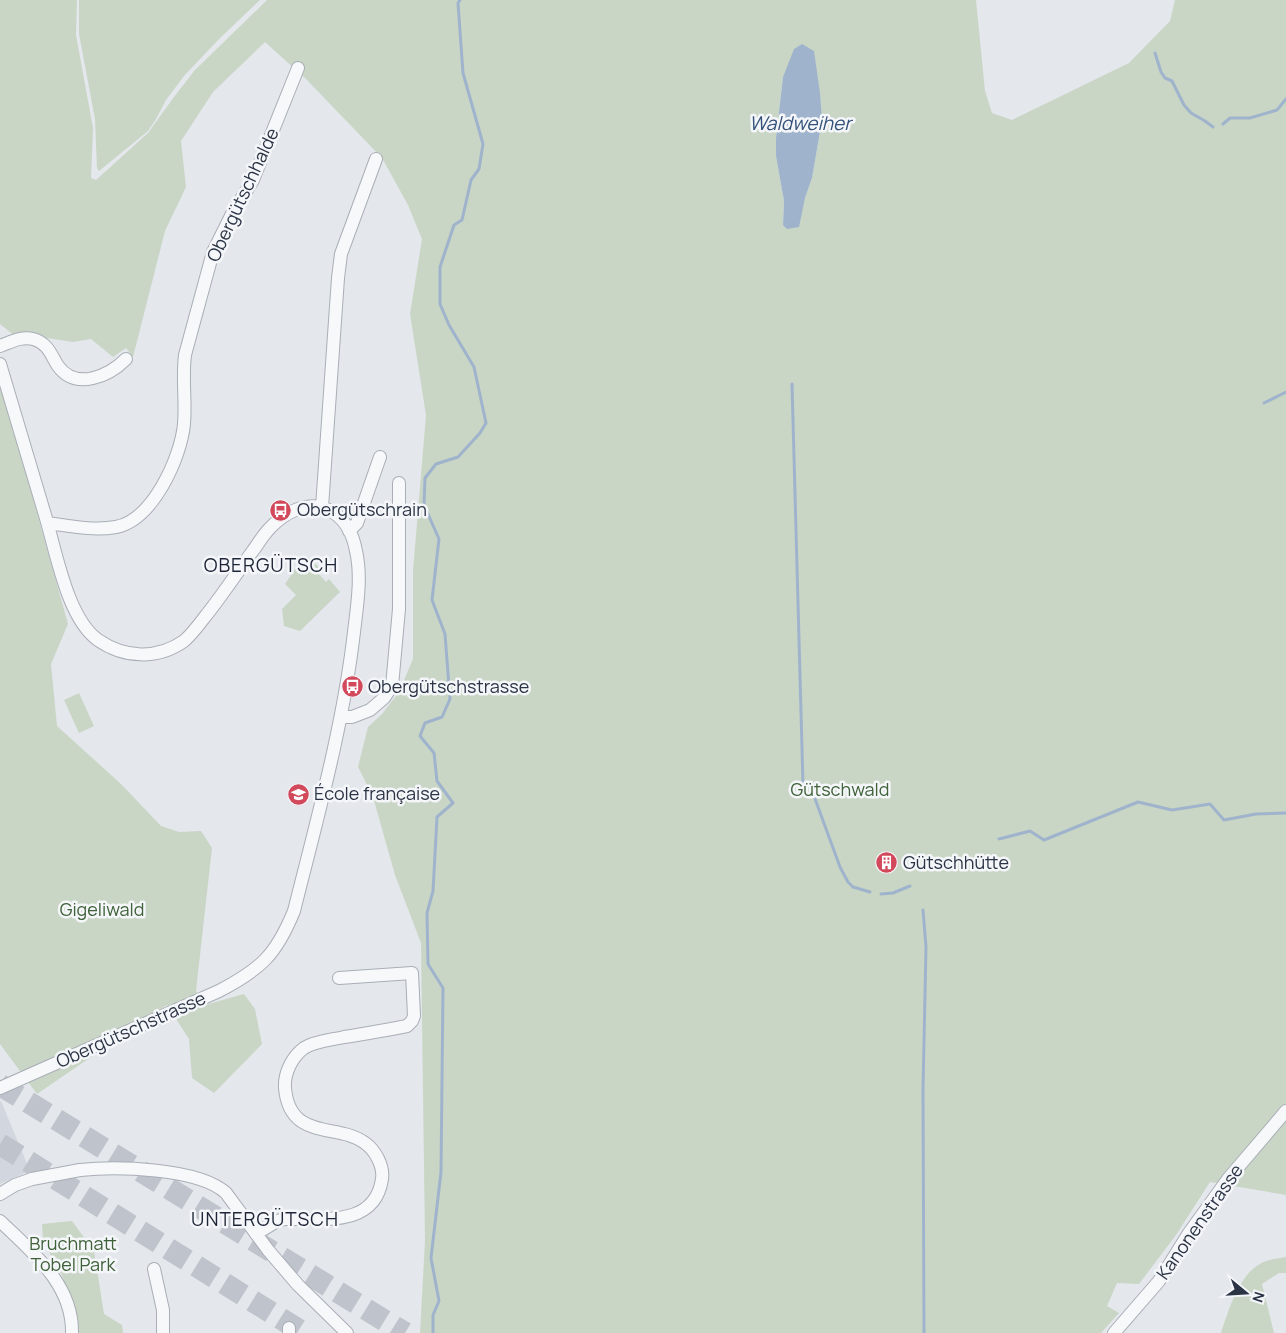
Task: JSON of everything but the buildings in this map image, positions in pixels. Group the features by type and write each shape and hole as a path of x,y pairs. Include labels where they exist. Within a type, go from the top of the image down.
{"street":[{"name":"Obergütschhalde","path":"48,523 80,528 118,527 134,518 150,503 166,480 181,443 184,423 183,372 185,355 213,252 232,214 253,180 298,68"},
{"path":"0,364 48,523 61,574 85,628 97,639 128,654 143,655 170,649 185,640 210,611 270,528 284,516 302,507 322,507 341,254 376,159"},
{"path":"0,346 23,338 33,339 47,347 62,371 81,379 96,377 109,372 126,359"},
{"path":"350,531 357,523 380,457"},
{"path":"341,717 352,717 370,710 384,698 392,686 399,609 399,483"},
{"name":"Obergütschstrasse","path":"0,1088 219,991 241,979 263,963 284,935 294,911 341,717 357,610 358,560 350,531 338,515 322,507"},
{"path":"256,1234 285,1218 341,1218 356,1214 364,1210 372,1202 381,1184 380,1163 367,1144 354,1137 310,1126 299,1120 290,1110 287,1101 285,1086 287,1072 296,1056 305,1048 323,1041 408,1026 412,1021 414,1016 412,973 339,978"},
{"name":"Kanonenstrasse","path":"1114,1333 1159,1280 1188,1233 1228,1178 1286,1111"},
{"path":"0,1194 14,1185 32,1179 80,1170 125,1168 206,1181 220,1188 226,1194 268,1250 298,1285 347,1333"},
{"path":"0,1221 53,1275 61,1288 70,1312 72,1333"},
{"path":"154,1269 163,1310 163,1333"}],"shaded area":[{"path":"0,1102 30,1171 0,1184"}],"green space":[{"name":"Gütschwald","path":"0,0 77,0 76,35 93,128 91,178 96,180 148,133 195,70 267,0 976,0 985,91 992,113 1012,120 1129,63 1170,21 1175,0 1286,0 1286,1195 1210,1182 1176,1235 1139,1284 1117,1283 1107,1306 1119,1313 1101,1333 420,1333 425,1241 421,943 395,875 373,797 358,767 368,727 382,714 399,692 413,659 413,571 426,415 410,314 422,239 408,205 382,158 306,79 265,42 213,92 181,141 186,187 165,231 133,357 126,348 113,357 91,339 73,342 34,336 15,336 0,324","holes":["783,77 822,120 812,178 805,198 783,225 784,201 776,156 776,138"]},
{"path":"79,0 260,0 184,76 166,100 148,131 99,171 97,168 95,119 79,34"},
{"name":"Gigeliwald","path":"0,380 68,624 51,664 57,726 121,784 161,826 179,832 201,831 212,848 196,991 205,1005 244,994 255,1009 262,1044 214,1093 192,1078 189,1039 167,1005 37,1094 0,1044"},
{"path":"308,557 321,569 318,573 326,582 329,579 340,592 300,631 284,626 282,609 296,595 285,584 299,563"},
{"path":"79,693 94,726 79,733 64,700"},
{"name":"Bruchmatt Tobel Park","path":"72,1221 94,1251 104,1314 122,1325 123,1333 77,1333 74,1311 62,1275 43,1241 42,1224"},
{"path":"1286,1257 1286,1273 1279,1273 1262,1284 1274,1333 1221,1333 1242,1281 1257,1266 1266,1261"}],"water":[{"name":"Waldweiher","path":"802,44 814,51 822,120 812,178 805,198 799,227 787,229 783,225 784,201 776,156 776,138 783,77 794,49"}],"waterway":[{"path":"433,1333 433,1315 439,1301 431,1258 441,1172 443,988 428,964 427,913 433,891 437,817 453,803 437,781 434,753 420,736 425,723 442,717 450,699 445,634 432,600 439,539 424,505 425,478 436,464 458,457 480,433 486,423 474,367 449,325 440,304 440,267 454,225 462,220 471,180 479,169 483,144 463,73 458,3 460,0"},
{"path":"1155,53 1161,72 1165,78 1172,81 1184,105 1191,113 1213,127"},
{"path":"1223,124 1230,118 1250,118 1277,110 1286,99"},
{"path":"792,384 803,785"},
{"path":"1264,403 1286,392"},
{"path":"814,796 840,867 848,882 853,887 870,892"},
{"path":"999,839 1030,831 1044,840 1138,802 1172,810 1210,804 1224,820 1256,814 1286,813"},
{"path":"881,894 893,893 910,886"},
{"path":"923,910 926,947 923,1090 924,1333"}],"tunnel":[{"path":"0,1085 405,1333"},
{"path":"0,1144 304,1333"}],"place":[{"name":"Obergütschrain","path":"281,510"},
{"name":"Obergütschstrasse","path":"352,687"},
{"name":"École française","path":"298,794"},
{"name":"Gütschhütte","path":"887,863"}],"district":[{"name":"OBERGÜTSCH","path":"271,565"},
{"name":"UNTERGÜTSCH","path":"265,1219"}]}
